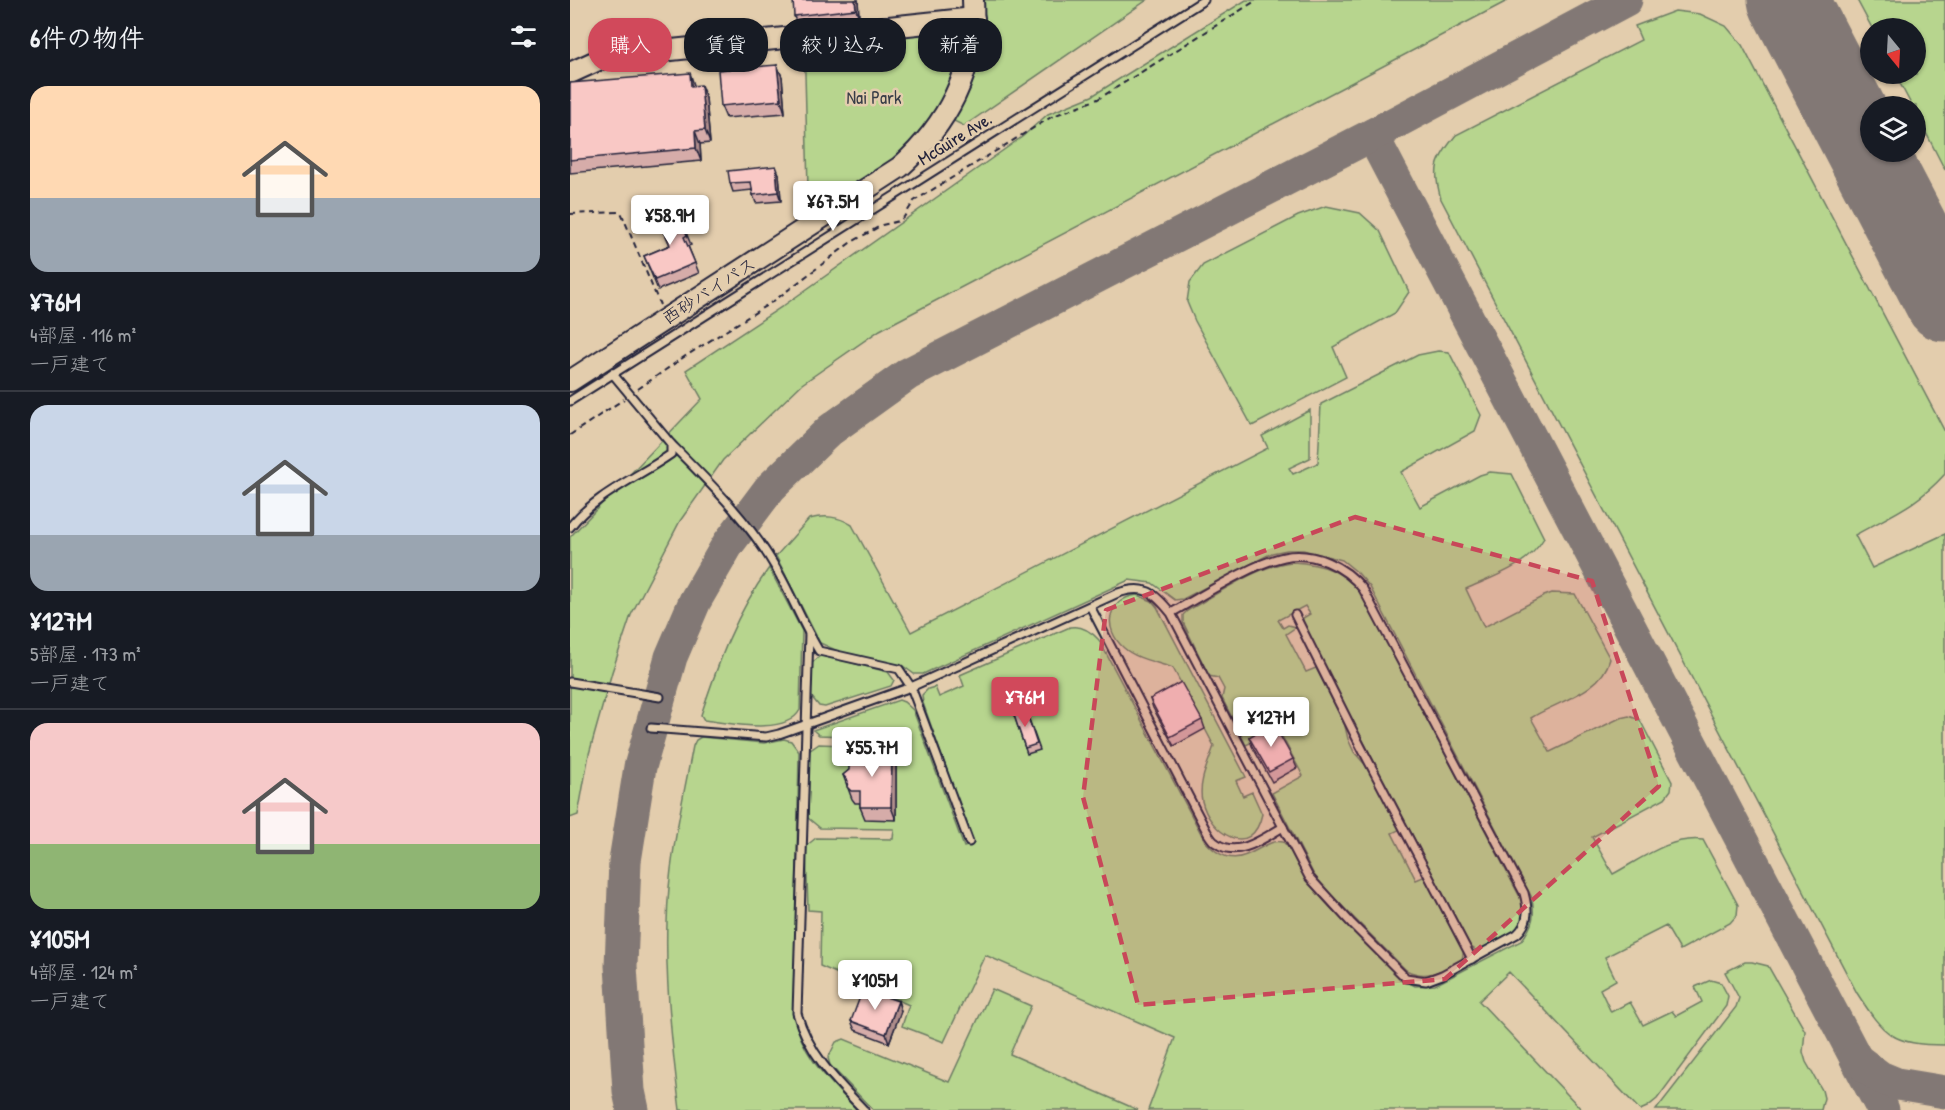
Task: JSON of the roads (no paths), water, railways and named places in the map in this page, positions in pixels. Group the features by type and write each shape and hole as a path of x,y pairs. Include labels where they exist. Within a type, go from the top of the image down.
{"street":[{"path":"570,73 605,57 974,9"},
{"name":"西砂バイパス","path":"570,381 900,167 939,125 954,101 965,71 974,9"}],"lane":[{"name":"McGuire Ave.","path":"570,401 1204,0"},
{"path":"612,373 670,444 719,493 744,522 777,569 819,651 899,669 911,687 969,843"},
{"path":"570,527 597,501 671,454 670,444"},
{"path":"651,728 766,737 779,734 911,687 1134,588 1146,590 1159,598 1171,613 1309,877 1406,978 1426,981 1442,975 1524,928 1528,907 1524,893 1363,589 1354,578 1332,563 1302,556 1285,556 1256,567 1171,613"},
{"path":"1090,606 1207,832 1216,843 1231,849 1250,846 1283,827"},
{"path":"1295,615 1472,959"},
{"path":"809,634 797,1013 802,1032 815,1054 833,1078 864,1110"},
{"path":"570,682 660,697"}],"park label":[{"name":"Nai Park","path":"874,98"}]}
